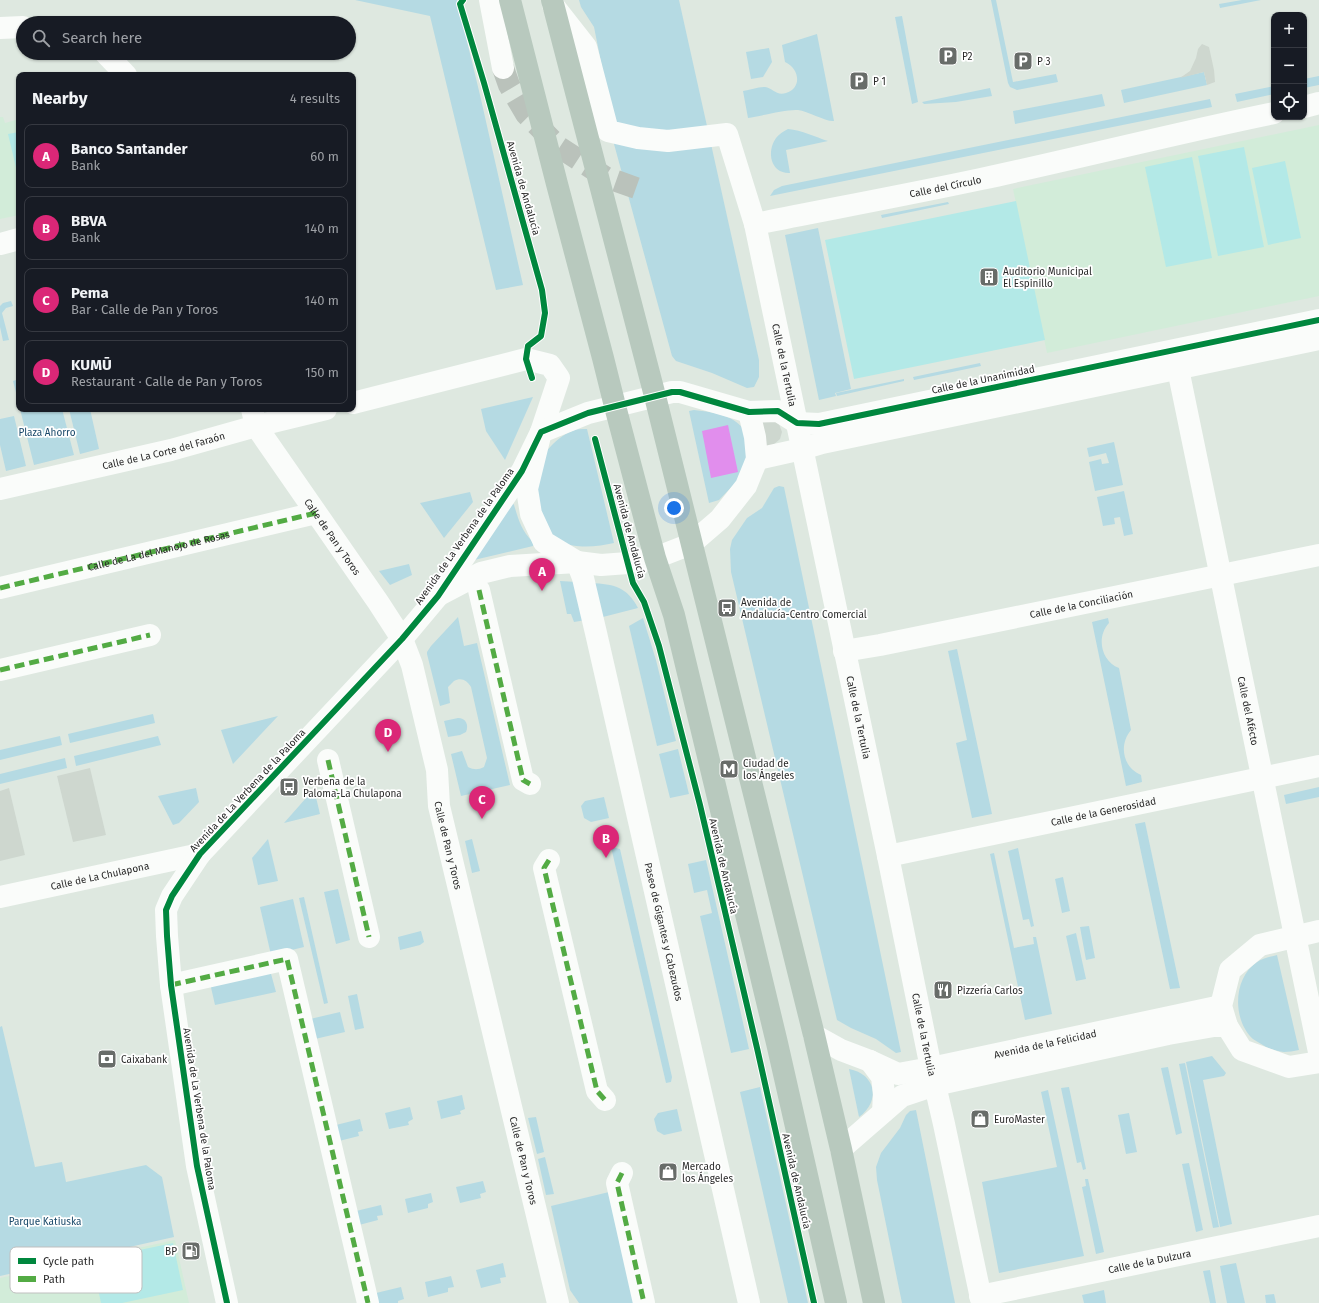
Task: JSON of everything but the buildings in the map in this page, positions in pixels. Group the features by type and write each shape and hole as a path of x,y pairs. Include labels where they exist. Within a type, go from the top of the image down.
{"main road":[{"name":"Avenida de Andalucía","path":"510,0 556,184 655,558 674,615 778,1050 836,1303"},
{"path":"552,2 655,396 691,544 706,596 814,1034 841,1149 874,1303"}],"street":[{"path":"490,0 503,68"},
{"name":"Calle de la Tertulia","path":"552,2 586,47 608,131 638,138 668,141 727,134 755,224 981,1300"},
{"path":"0,28 16,27"},
{"path":"112,60 123,72"},
{"path":"1307,106 1319,104"},
{"name":"Calle del Círculo","path":"755,224 981,179 1135,145 1227,122 1271,114"},
{"name":"Calle del Círculo","path":"859,194 977,170 1135,145"},
{"path":"0,244 16,240"},
{"name":"Calle de la Unanimidad","path":"655,396 672,392 680,392 748,412 778,411 797,423 819,424 1319,320"},
{"path":"757,459 1319,339"},
{"name":"Avenida de La Verbena de la Paloma","path":"356,401 526,359 550,365 559,378 541,432 527,489 531,514 544,542 577,562"},
{"name":"Calle del Afécto","path":"1178,369 1263,778 1294,937 1319,1052"},
{"path":"541,432 588,413 655,396"},
{"name":"Calle de La Corte del Faraón","path":"0,489 171,450 254,417 299,412"},
{"path":"691,544 720,520 746,486 757,459 755,437 748,412"},
{"name":"Calle de Pan y Toros","path":"254,417 316,513 378,602 402,640 412,665 437,770 439,806 558,1303"},
{"name":"Avenida de La Verbena de la Paloma","path":"227,1303 197,1166 172,985 166,910 172,896 200,854 402,640 438,596 522,471 541,432"},
{"name":"Calle de La del Manojo de Rosas","path":"0,588 316,513"},
{"name":"Avenida de Andalucía","path":"655,558 691,544"},
{"name":"Calle de la Conciliación","path":"844,651 880,645 1319,555"},
{"name":"Avenida de La Verbena de la Paloma","path":"438,596 481,573 502,568 533,564 577,562 601,565 628,563 655,558"},
{"name":"Paseo de Gigantes y Cabezudos","path":"577,562 583,578 595,626 749,1303"},
{"path":"479,590 523,780 530,784"},
{"path":"0,670 150,635"},
{"path":"328,760 369,938"},
{"name":"Calle de la Generosidad","path":"888,856 1319,766"},
{"name":"Calle de La Chulapona","path":"0,897 200,854"},
{"path":"549,860 544,868 597,1091 605,1100"},
{"path":"1319,931 1260,945 1230,970 1224,1016 1242,1050 1289,1067 1319,1062"},
{"path":"172,985 287,959 368,1303"},
{"name":"Avenida de la Felicidad","path":"814,1034 841,1050 898,1074 933,1077 1168,1034 1224,1016"},
{"path":"870,1061 882,1077 884,1094 883,1112"},
{"name":"Avenida de la Felicidad","path":"841,1149 902,1096 933,1077"},
{"path":"622,1173 618,1183 644,1303"},
{"name":"Calle de la Dulzura","path":"981,1300 1319,1226"}],"shaded area":[{"path":"1202,44 1209,47 1214,70 1215,82 1207,85 1204,72 1180,78 1190,71 1198,49"},
{"path":"0,117 3,117 5,123 16,120 16,216 0,219"},
{"path":"1319,125 1319,296 1047,353 1013,189"},
{"path":"16,133 16,167 8,134"},
{"path":"1244,147 1264,247 1218,256 1198,156"},
{"path":"1192,157 1212,258 1166,267 1145,167"},
{"path":"1285,161 1301,238 1268,245 1252,168"},
{"path":"1016,201 1045,340 854,379 825,240"},
{"path":"755,417 766,417 779,424 782,432 780,439 765,452"},
{"path":"728,425 738,472 711,478 702,431"},
{"path":"90,768 106,835 73,842 57,776"},
{"path":"9,788 25,855 0,861 0,791"},
{"path":"175,1240 189,1303 0,1303 0,1278 10,1276 10,1293 142,1293 142,1247"},
{"path":"173,1243 183,1290 122,1303 101,1303 99,1293 142,1293 142,1250"}],"green space":[{"path":"355,0 457,0 523,285 496,290 430,16"},
{"path":"579,0 679,0 759,360 759,377 754,387 747,388 712,373 676,361 672,356 614,144 610,107 594,27 581,7"},
{"path":"991,0 996,0 1013,82 1056,74 1058,82 1017,90 1010,87"},
{"path":"1242,0 1261,0 1220,8 1219,4"},
{"path":"902,16 918,102 912,104 895,17"},
{"path":"817,34 834,121 826,120 798,110 748,118 743,91 765,87 777,93 783,94 791,91 797,83 797,78 794,69 785,62 782,45"},
{"path":"769,48 772,62 763,77 751,79 746,52"},
{"path":"1204,72 1207,85 1124,103 1121,90"},
{"path":"1319,76 1319,85 1307,87 1307,78"},
{"path":"1271,87 1271,95 1237,102 1235,94"},
{"path":"990,88 992,96 956,102 924,104 922,102"},
{"path":"1102,94 1105,106 1015,124 1013,111"},
{"path":"1210,99 1212,107 770,196 774,190 782,186"},
{"path":"788,129 803,132 828,141 786,150 790,173 778,170 772,161 771,155 771,150 776,138"},
{"path":"948,202 949,204 882,218 881,215"},
{"path":"818,228 851,389 835,393 836,396 819,400 785,235"},
{"path":"11,301 13,306 6,308 2,313 9,340 3,341 0,327 0,306 3,303"},
{"path":"980,363 981,366 914,380 913,377"},
{"path":"904,379 904,381 837,396 836,393"},
{"path":"16,380 16,392 13,381"},
{"path":"533,397 505,460 486,431 481,409"},
{"path":"694,410 719,414 735,421 746,433 748,442 747,471 719,500 709,503 689,411"},
{"name":"Plaza Ahorro","path":"21,412 63,412 74,455 34,465"},
{"path":"70,412 91,412 99,449 80,454"},
{"path":"14,416 26,466 6,471 0,445 0,419"},
{"path":"577,429 587,429 614,543 596,546 576,546 557,540 550,535 544,527 535,477 539,463 554,443 572,431"},
{"path":"1114,442 1123,485 1095,491 1089,462 1101,459 1102,464 1109,463 1106,453 1089,457 1087,448"},
{"path":"779,486 784,487 901,1052 896,1053 876,1039 837,1020 731,572 730,549 732,540 747,518 762,508 774,488"},
{"path":"1124,491 1133,534 1124,536 1120,517 1114,518 1115,524 1103,526 1097,497"},
{"path":"470,492 473,502 444,538 420,503"},
{"path":"512,502 521,525 533,542 533,546 474,560"},
{"path":"409,564 412,575 390,585 379,571"},
{"path":"560,581 577,582 586,620 574,622 571,614 567,614"},
{"path":"591,583 606,584 619,588 629,595 638,608 599,618"},
{"path":"458,617 464,646 477,643 510,785 461,796 451,754 462,751 468,767 474,769 484,767 487,758 471,687 464,680 459,679 454,681 448,687 450,703 440,706 427,654 431,646"},
{"path":"643,618 656,660 676,741 657,746 629,626"},
{"path":"1108,618 1109,623 1103,635 1102,648 1108,660 1119,668 1131,730 1125,742 1124,755 1130,767 1141,775 1142,782 1126,786 1092,622"},
{"path":"957,649 992,814 972,818 956,743 967,740 948,651"},
{"path":"153,714 155,723 70,743 68,734"},
{"path":"278,716 233,764 221,730"},
{"path":"458,718 463,719 466,722 466,732 460,735 448,737 444,721"},
{"path":"60,736 62,745 0,760 0,750"},
{"path":"158,736 161,745 76,766 74,756"},
{"path":"678,749 689,794 670,798 659,754"},
{"path":"65,758 67,768 0,784 0,774"},
{"path":"1319,787 1319,797 1286,804 1284,795"},
{"path":"196,788 199,802 179,823 173,825 158,796"},
{"path":"314,789 320,814 284,823"},
{"path":"604,797 609,818 591,822 584,818 581,806 585,801"},
{"path":"1145,822 1180,988 1170,989 1135,824"},
{"path":"268,839 278,881 258,885 252,858"},
{"path":"472,839 480,871 472,873 465,841"},
{"path":"611,847 620,849 672,1077 671,1082 666,1083"},
{"path":"1018,848 1034,926 1031,927 1029,919 1023,920 1008,851"},
{"path":"994,853 1014,948 1034,944 1033,937 1036,937 1052,1014 1025,1020 990,854"},
{"path":"706,860 749,1049 731,1053 700,916 712,913 707,890 694,893 688,864"},
{"path":"1063,877 1070,911 1062,913 1055,879"},
{"path":"338,889 350,940 336,944 324,892"},
{"path":"304,897 328,1003 324,1004 299,898"},
{"path":"293,899 304,947 271,955 260,907"},
{"path":"1089,926 1095,958 1086,960 1080,927"},
{"path":"421,931 424,942 420,945 400,950 398,937"},
{"path":"1076,933 1086,979 1076,981 1066,936"},
{"path":"1277,955 1299,1050 1287,1052 1279,1052 1266,1047 1253,1039 1246,1031 1241,1021 1239,1011 1238,999 1240,988 1243,978 1249,969 1259,961"},
{"path":"270,970 276,992 215,1005 210,983"},
{"path":"357,994 364,1028 355,1030 348,996"},
{"path":"340,1012 345,1032 315,1039 310,1019"},
{"name":"Parque Katiuska","path":"2,1026 35,1167 62,1162 66,1182 146,1165 162,1177 174,1237 129,1247 10,1247 10,1274 0,1276 0,1027"},
{"path":"1212,1056 1226,1073 1224,1076 1203,1080 1232,1224 1220,1227 1186,1062"},
{"path":"1185,1063 1219,1227 1213,1228 1179,1064"},
{"path":"1168,1067 1182,1133 1176,1135 1161,1068"},
{"path":"849,1069 865,1076 870,1082 872,1089 873,1096 871,1103 866,1111 859,1117"},
{"path":"760,1087 808,1303 788,1303 740,1092"},
{"path":"1069,1087 1086,1169 1083,1170 1081,1162 1077,1163 1061,1088"},
{"path":"1048,1090 1084,1256 999,1273 982,1182 1057,1167 1041,1092"},
{"path":"462,1095 465,1109 460,1111 461,1114 441,1119 437,1101"},
{"path":"410,1107 413,1119 408,1122 409,1125 389,1129 385,1113"},
{"path":"677,1109 682,1131 664,1135 657,1131 654,1119 658,1113"},
{"path":"916,1110 955,1303 902,1303 877,1180 876,1167 881,1153 900,1128 906,1115 910,1111"},
{"path":"1129,1113 1137,1152 1126,1154 1118,1115"},
{"path":"536,1117 544,1152 537,1154 528,1118"},
{"path":"360,1119 363,1131 358,1132 359,1136 339,1141 336,1125"},
{"path":"545,1157 554,1194 546,1195 538,1159"},
{"path":"1189,1163 1203,1230 1196,1232 1182,1164"},
{"path":"1085,1179 1088,1179 1104,1252 1096,1254 1082,1187 1086,1186"},
{"path":"483,1181 486,1192 480,1194 481,1198 460,1203 456,1187"},
{"path":"609,1192 634,1303 579,1303 570,1290 551,1206"},
{"path":"431,1193 433,1202 428,1204 428,1208 408,1213 405,1199"},
{"path":"381,1205 383,1215 377,1216 378,1220 359,1225 356,1211"},
{"path":"503,1263 506,1277 500,1278 501,1283 481,1288 476,1270"},
{"path":"1236,1263 1245,1303 1227,1303 1220,1266"},
{"path":"1210,1270 1216,1303 1210,1303 1203,1271"},
{"path":"451,1276 454,1287 448,1288 448,1292 428,1297 425,1282"},
{"path":"401,1287 404,1299 398,1301 398,1303 378,1303 376,1293"},
{"path":"1104,1290 1106,1303 1084,1303 1082,1295"},
{"path":"1274,1294 1276,1303 1266,1303 1265,1295"}],"tunnel":[{"path":"503,68 509,85 526,114 559,147 605,177 636,188"}],"marked path":[{"path":"0,588 316,513"},
{"path":"479,590 523,780 530,784"},
{"path":"0,670 150,635"},
{"path":"328,760 369,937"},
{"path":"549,860 544,868 597,1091 605,1100"},
{"path":"171,985 287,959 368,1303"},
{"path":"622,1173 617,1183 644,1303"}],"cycle path":[{"path":"463,0 460,4 484,83 542,290 545,313 541,336 528,346 526,359 532,378"},
{"path":"227,1303 197,1166 171,985 166,910 172,896 200,854 402,639 438,596 522,471 541,432 588,413 672,392 680,392 749,412 778,411 797,423 819,424 1319,320"},
{"path":"595,439 633,583 644,602 659,646 700,805 757,1048 814,1303"}],"place":[{"name":"P2","path":"948,56"},
{"name":"P 3","path":"1023,61"},
{"name":"P 1","path":"859,81"},
{"name":"Auditorio Municipal El Espinillo","path":"989,277"},
{"name":"Banco Santander","path":"542,591"},
{"name":"Avenida de Andalucía-Centro Comercial","path":"727,608"},
{"name":"KUMŪ","path":"388,752"},
{"name":"Ciudad de los Ángeles","path":"729,769"},
{"name":"Verbena de la Paloma-La Chulapona","path":"289,787"},
{"name":"Pema","path":"482,819"},
{"name":"BBVA","path":"606,858"},
{"name":"Pizzería Carlos","path":"943,990"},
{"name":"Caixabank","path":"107,1059"},
{"name":"EuroMaster","path":"980,1119"},
{"name":"Mercado los Ángeles","path":"668,1172"},
{"name":"BP","path":"191,1251"}]}
